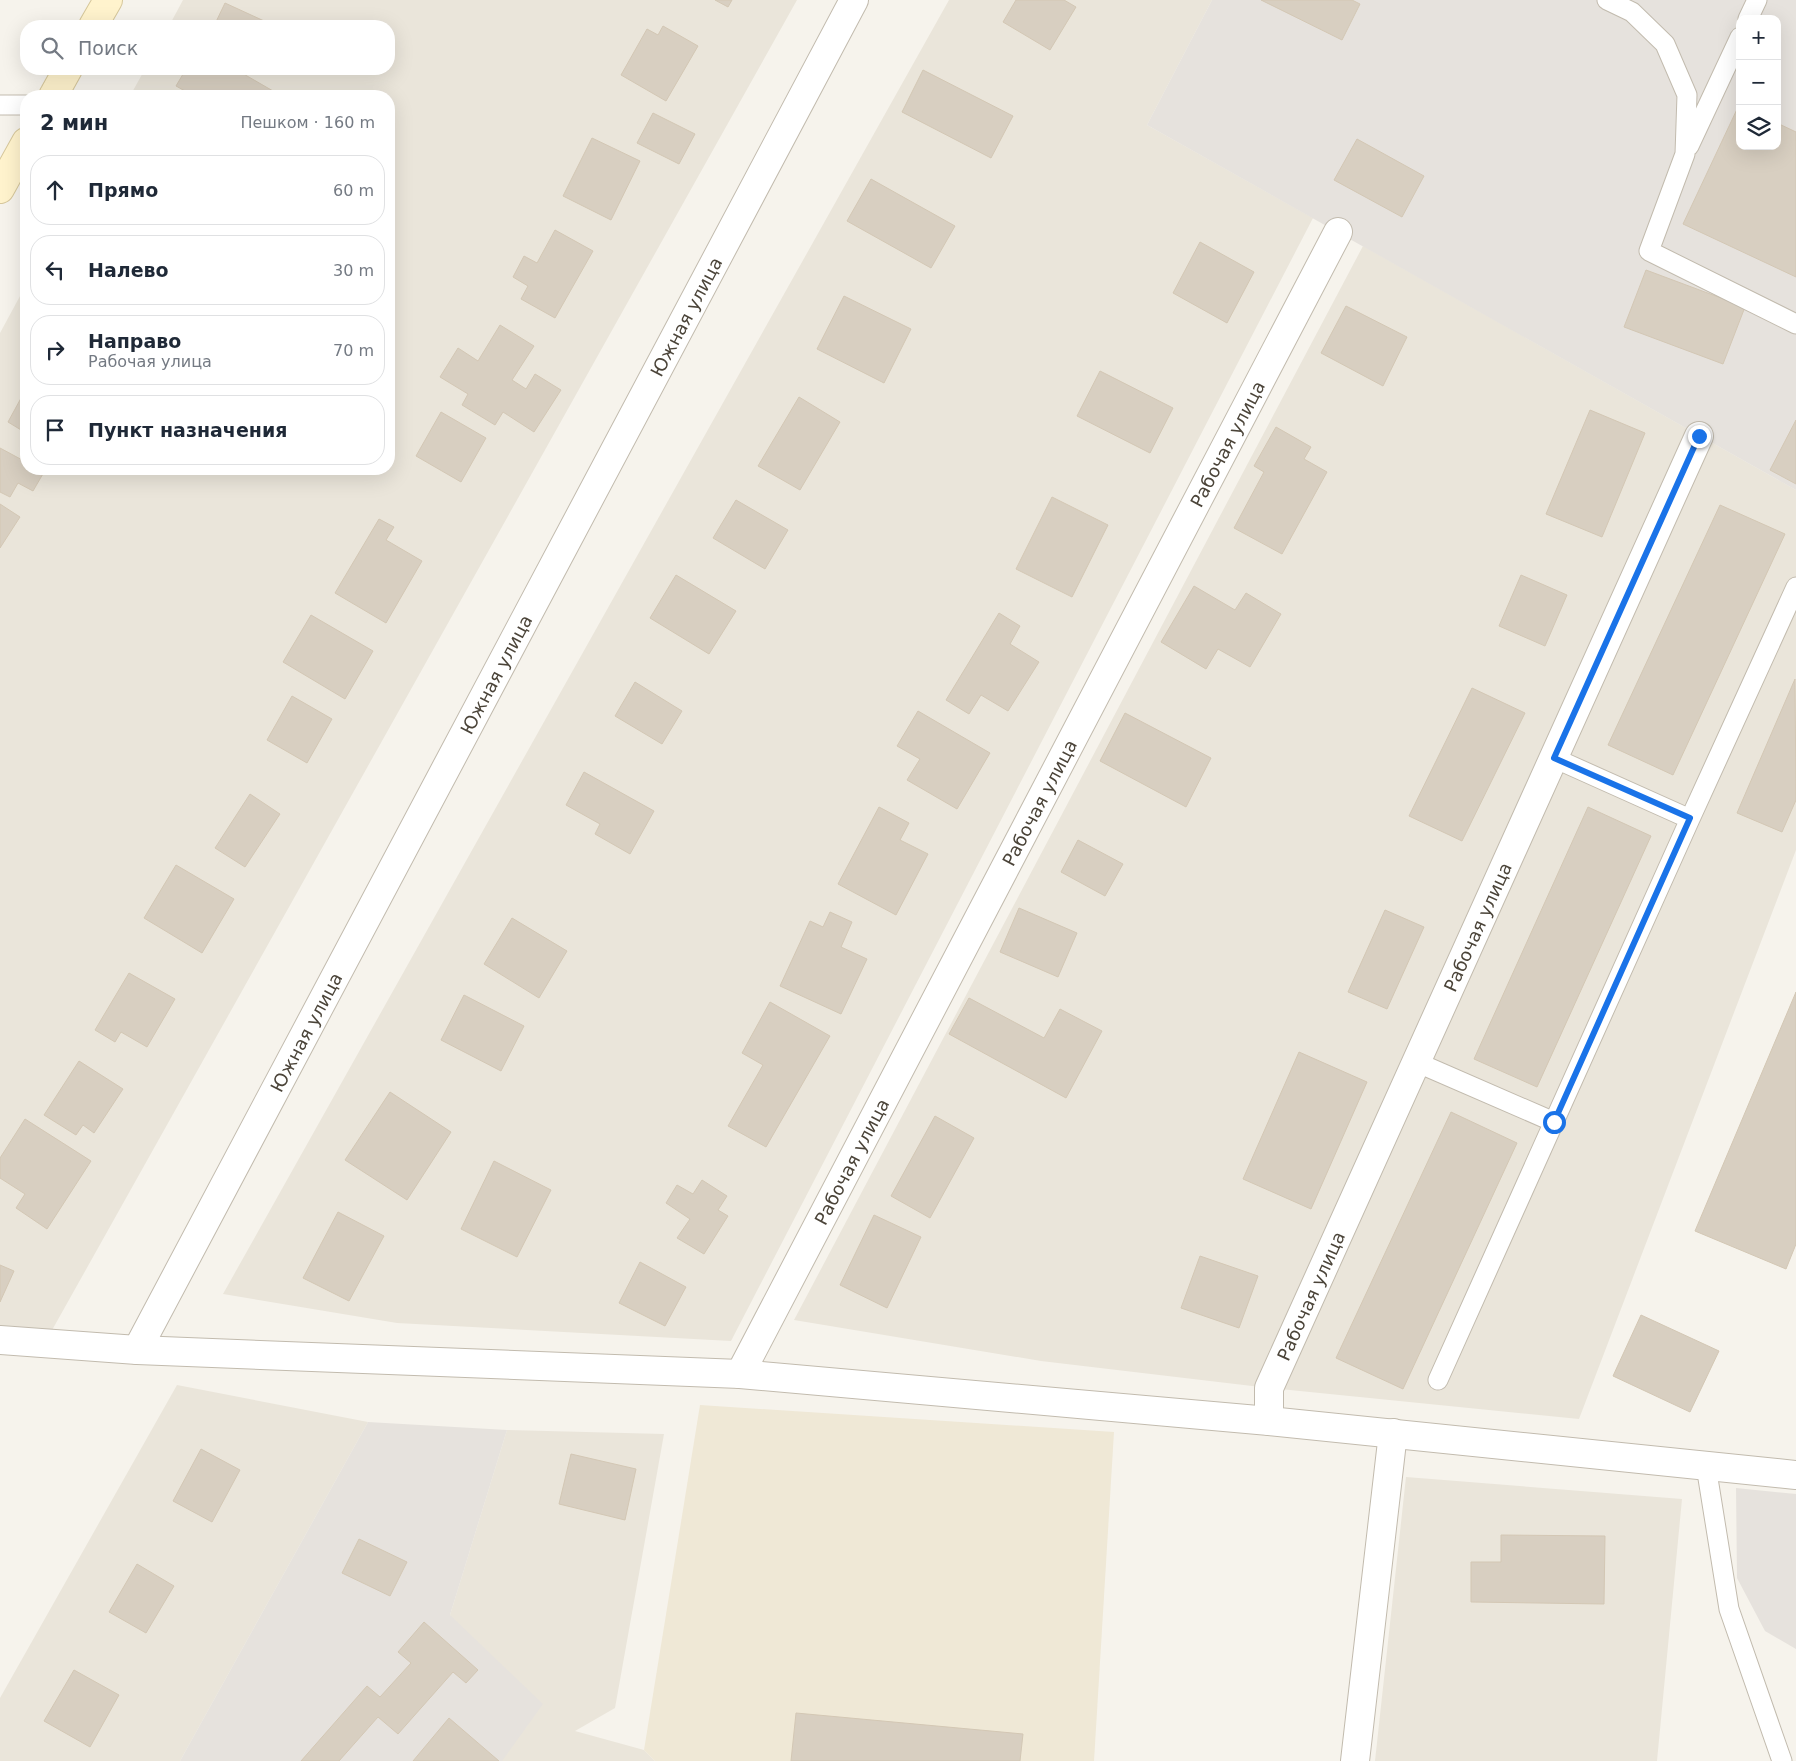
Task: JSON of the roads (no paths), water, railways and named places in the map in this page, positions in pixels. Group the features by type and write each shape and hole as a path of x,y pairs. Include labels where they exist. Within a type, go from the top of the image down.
{"main road":[{"path":"96,20 108,0"},
{"path":"56,90 65,75"},
{"path":"0,188 20,153"}],"street":[{"name":"Южная улица","path":"137,1350 854,0"},
{"name":"Рабочая улица","path":"740,1374 1338,232"},
{"name":"Рабочая улица","path":"1269,1421 1269,1388 1699,436"},
{"path":"0,1340 137,1350 740,1374 1269,1421 1796,1475"},
{"path":"1355,1761 1393,1433"}],"lane":[{"path":"1607,0 1632,12 1665,44 1687,95 1685,154"},
{"path":"1750,15 1757,0"},
{"path":"1736,46 1685,154 1649,251 1796,324"},
{"path":"0,105 20,105"},
{"path":"1438,1380 1690,818 1796,587"},
{"path":"1554,758 1690,818"},
{"path":"1416,1062 1554,1122"},
{"path":"1706,1466 1729,1609 1782,1761"}]}
